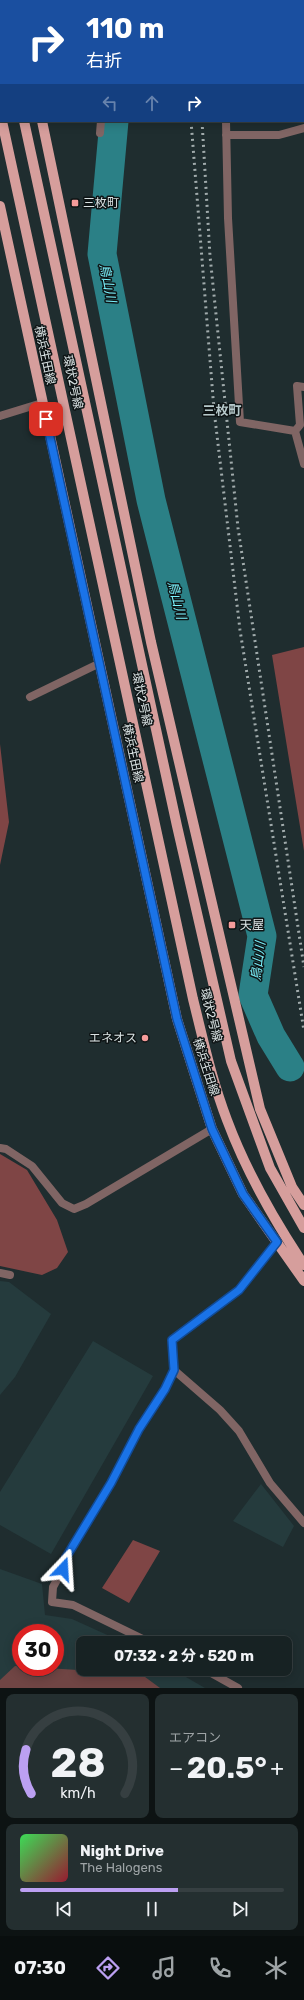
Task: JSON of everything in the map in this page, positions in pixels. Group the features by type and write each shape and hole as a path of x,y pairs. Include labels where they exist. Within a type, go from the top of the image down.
{"main road":[{"name":"環状2号線","path":"2,122 193,999 210,1067 227,1120 259,1191 304,1265"},
{"name":"環状2号線","path":"24,122 176,818 231,1061 270,1168 304,1228"},
{"path":"42,122 151,642 260,1109 292,1187 304,1205"},
{"name":"横浜生田線","path":"0,206 177,1019 212,1129 243,1194 304,1281"}],"street":[{"path":"100,133 101,122"},
{"path":"226,122 228,218 240,422 295,431"},
{"path":"226,136 279,135 304,128"},
{"path":"295,431 300,425 297,386 304,387"},
{"path":"0,416 42,403"},
{"path":"295,431 304,464"},
{"path":"30,697 100,663"},
{"path":"0,1148 6,1149 32,1166 62,1203 74,1209 86,1204 212,1129"},
{"path":"137,1636 73,1605 52,1602 54,1586 63,1569 65,1559 111,1483 139,1429 165,1389 174,1370 172,1340 239,1290 277,1242"},
{"path":"0,1273 10,1275"},
{"path":"174,1370 220,1410 239,1431 270,1483 304,1523"},
{"path":"216,1676 234,1687 245,1688"}],"shaded area":[{"path":"304,647 304,851 272,655"},
{"path":"0,744 9,822 0,865"},
{"path":"0,1154 27,1170 57,1220 68,1252 57,1268 42,1275 0,1266"},
{"path":"0,1281 9,1282 51,1314 15,1377 0,1395"},
{"path":"93,1341 153,1376 51,1554 0,1525 0,1492"},
{"path":"261,1484 294,1526 283,1547 233,1521"},
{"path":"133,1540 160,1551 129,1603 102,1588"},
{"path":"0,1569 42,1584 45,1615 72,1619 110,1636 76,1636 76,1676 184,1676 205,1688 0,1688"},
{"path":"12,1669 12,1676 64,1676 64,1669 76,1670 76,1676 144,1676 160,1688 0,1688 0,1680"}],"waterway":[{"name":"鳥山川","path":"114,122 102,254 151,500 262,936 253,995 271,1036 290,1067"}],"railway":[{"path":"191,122 214,410 240,630 304,1031"},
{"path":"202,122 210,256 238,528 304,967"}],"place":[{"name":"三枚町","path":"75,203"},
{"name":"天屋","path":"232,925"},
{"name":"エネオス","path":"145,1038"}],"district":[{"name":"三枚町","path":"222,410"}],"route":[{"path":"46,419 177,1019 212,1129 243,1194 277,1242 239,1290 172,1340 174,1370 165,1389 139,1429 111,1483 65,1559 63,1569"}]}
